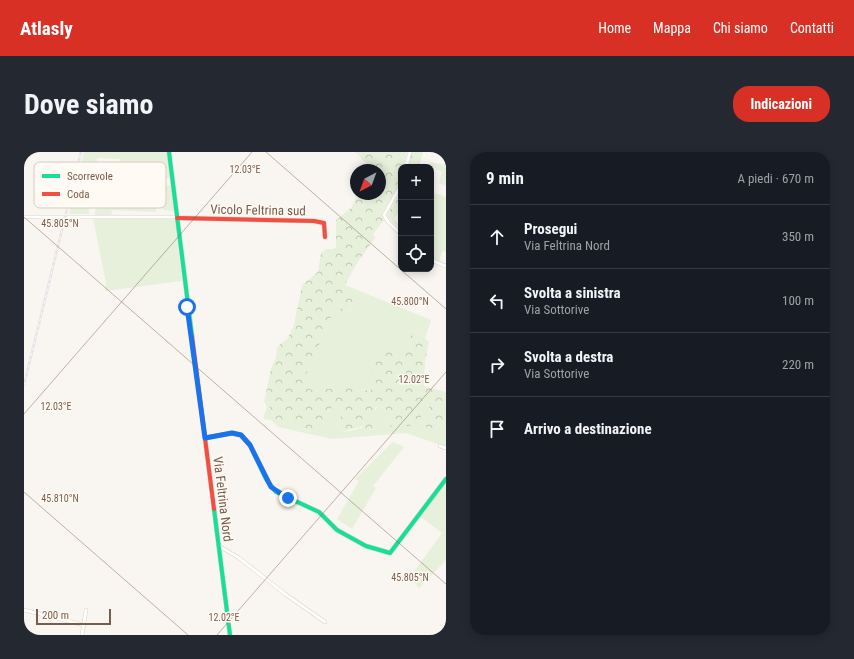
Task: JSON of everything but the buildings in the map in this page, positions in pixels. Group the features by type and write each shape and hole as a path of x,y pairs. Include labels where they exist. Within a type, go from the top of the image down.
{"street":[{"name":"Via Feltrina Nord","path":"169,152 230,635"},
{"path":"407,164 410,152"},
{"path":"398,192 385,213 386,220 398,231"},
{"path":"24,217 177,218"},
{"name":"Vicolo Feltrina sud","path":"177,218 314,221 324,223 325,237"},
{"path":"434,261 446,266"},
{"path":"205,438 232,433 241,435 250,445 266,480 276,492 319,512 338,530 360,543 390,553 441,484 446,480"},
{"path":"440,446 446,448"},
{"path":"219,546 239,558 285,594 325,622"},
{"path":"24,610 84,625"},
{"path":"82,635 86,610"}],"green space":[{"path":"84,152 167,152 170,178 166,178 166,162 120,162 120,159 97,158 97,162 82,162"},
{"path":"355,152 407,152 404,164 398,164 398,186 382,213 384,220 373,234 375,238 357,263 345,285 355,289 352,307 348,312 341,311 340,304 337,305 303,381 310,389 317,392 326,389 345,388 370,390 375,385 371,368 377,353 381,350 387,350 401,358 412,333 417,331 429,342 425,362 424,386 446,392 446,425 441,424 433,429 427,428 424,423 425,415 431,411 427,403 424,401 421,402 418,409 421,416 419,420 417,423 410,426 392,427 388,423 391,418 386,414 384,408 379,405 375,408 376,415 372,420 374,425 371,430 365,430 363,426 340,432 337,421 342,415 343,411 335,406 328,411 332,418 327,424 318,430 304,430 290,424 276,421 265,397 271,369 276,358 277,347 288,338 294,325 302,285 318,272 321,253 326,249 333,249 336,247 336,220 351,208 355,200 386,200 386,164 367,164"},
{"path":"411,152 423,152 420,164 408,164"},
{"path":"430,162 446,165 446,186 439,183 442,172 434,168 434,164 429,164"},
{"path":"172,185 175,211 163,210 163,208 166,208 166,186"},
{"path":"434,193 446,197 446,252 442,251 439,262 434,259"},
{"path":"398,196 398,213 394,219 398,224 398,227 386,216"},
{"path":"70,208 89,208 89,214 69,214"},
{"path":"96,208 156,208 156,212 112,210 111,216 94,217"},
{"path":"93,218 175,219 182,281 105,291 106,283"},
{"path":"355,289 431,320 425,338 417,331 414,332 401,358 391,352 377,353 372,366 375,385 371,389 326,389 320,392 313,391 303,381 304,377 337,305 340,304 340,309 349,312 352,307"},
{"path":"265,397 276,421 290,424 308,431 315,431 329,421 328,412 335,406 343,411 337,423 340,432 364,427 372,420 379,405 382,406 391,418 388,423 392,427 416,423 421,416 417,409 421,402 424,401 427,403 431,411 425,415 424,423 429,428 437,427 441,424 446,425 446,447 406,433 332,439 278,427 271,420 263,419 267,407 264,401"},
{"path":"393,442 404,447 373,486 376,488 352,529 337,519 359,481 355,479"},
{"path":"444,477 446,478 446,560 419,588 410,577 442,533 417,514"}],"railway":[{"path":"79,162 81,152"},
{"path":"24,385 67,208"}],"traffic: fast":[{"path":"169,152 192,336"},
{"path":"205,438 232,433 241,435 250,445 266,479 276,492 319,512 337,530 366,546 390,553 446,479"},
{"path":"214,509 230,635"}],"traffic: jam":[{"path":"177,218 314,221 324,223 325,237"},
{"path":"192,336 214,509"}],"route":[{"path":"187,307 205,438 232,433 241,435 250,445 266,480 271,487 276,492 288,498"}]}
